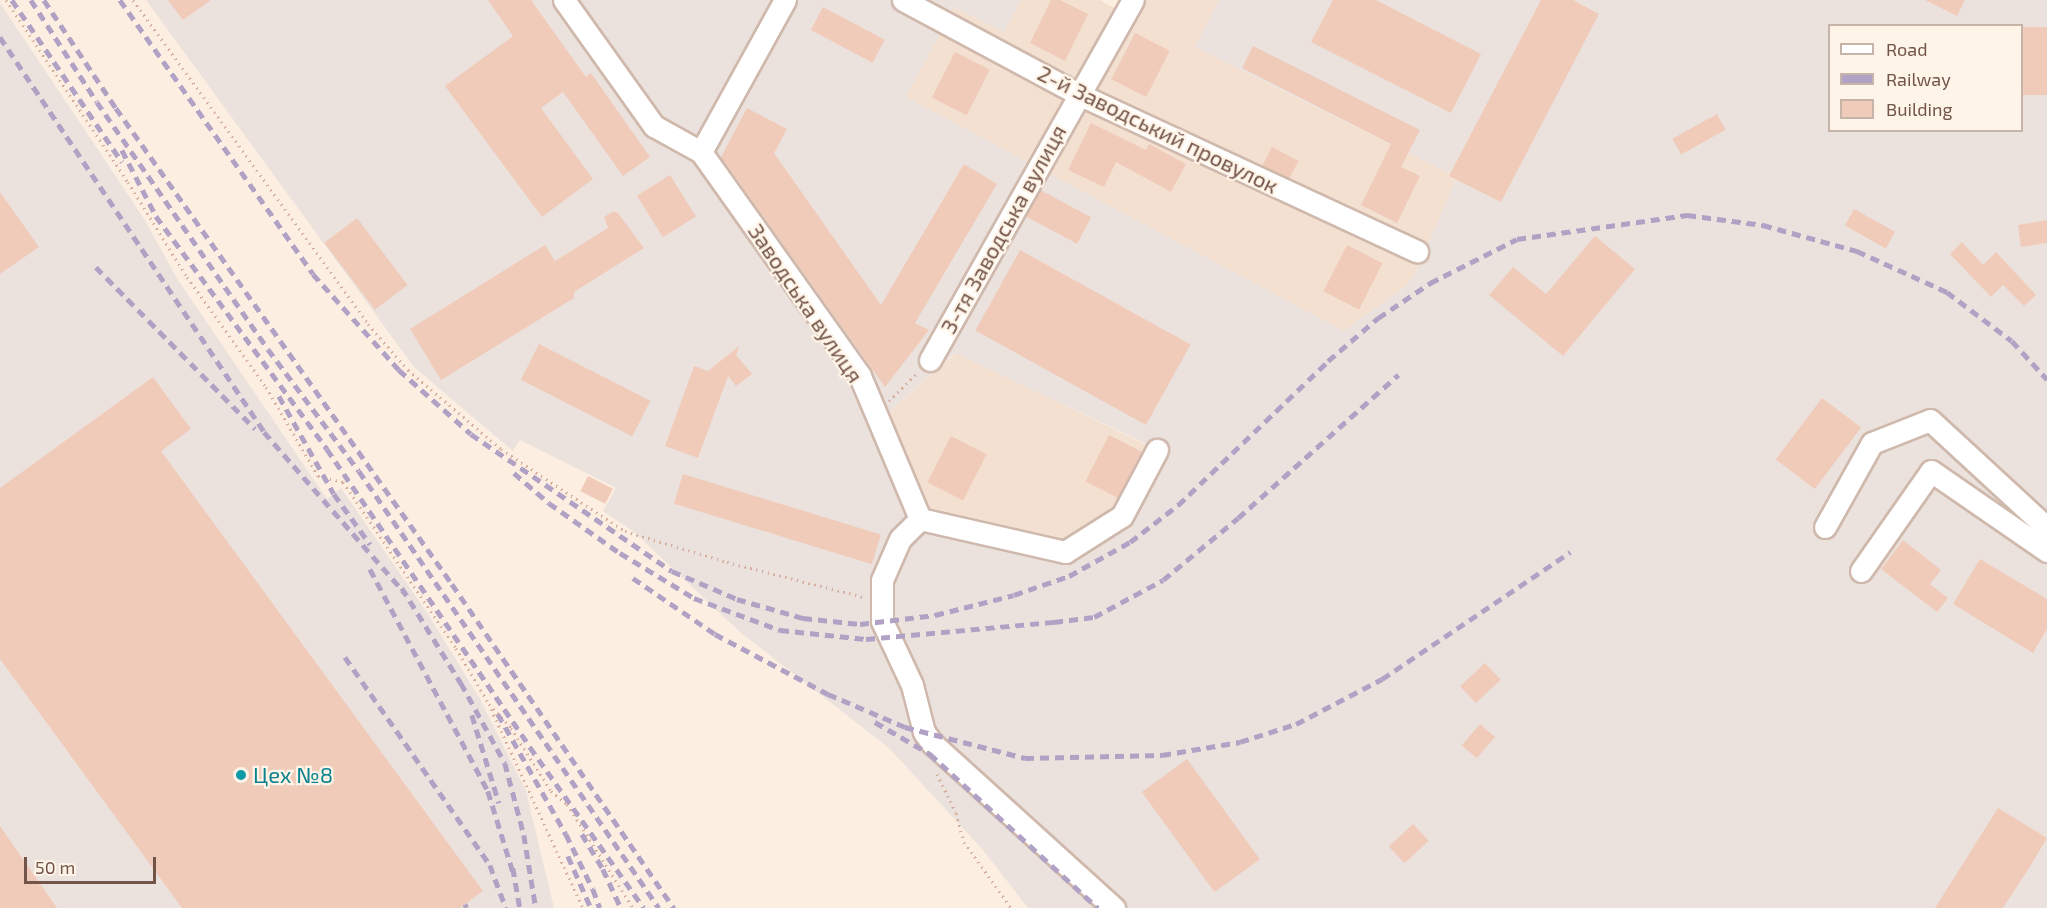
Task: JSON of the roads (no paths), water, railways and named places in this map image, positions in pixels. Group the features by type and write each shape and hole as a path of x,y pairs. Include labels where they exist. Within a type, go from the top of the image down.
{"street":[{"name":"Заводська вулиця","path":"564,0 654,126 701,152 860,376 920,519"},
{"path":"701,152 785,0"},
{"name":"2-й Заводський провулок","path":"903,0 1078,94 1417,251"},
{"name":"3-тя Заводська вулиця","path":"930,360 1133,0"},
{"path":"1825,527 1872,443 1930,420 2047,528"},
{"path":"1114,908 932,743 924,732 912,685 882,621 882,580 900,538 920,519 1065,552 1122,516 1157,450"},
{"path":"1861,571 1931,471 2047,551"}],"railway":[{"path":"12,0 122,162"},
{"path":"31,0 97,102 268,349 359,471 659,908"},
{"path":"44,0 116,108 452,584 674,908"},
{"path":"120,0 313,274 399,370 471,434 672,571 737,599 803,618 860,624 935,615 1014,595 1069,576 1130,542 1178,505 1328,361 1378,318 1430,283 1517,239 1687,215 1763,225 1857,251 1947,292 2012,341 2047,379"},
{"path":"0,37 264,432 406,594"},
{"path":"122,150 156,216 327,449 530,747 644,908"},
{"path":"96,267 255,429"},
{"path":"514,473 549,503 620,553 694,598 780,630 866,639 1054,622 1094,617 1163,580 1238,518 1398,375"},
{"path":"279,396 334,494 370,544"},
{"path":"633,578 715,634 828,694 905,727 1025,758 1162,755 1240,742 1296,724 1382,679 1570,552"},
{"path":"370,569 488,791 514,875"},
{"path":"402,588 461,683 505,763 524,835 536,908"},
{"path":"345,657 490,865 506,908"},
{"path":"498,714 566,834 600,908"},
{"path":"472,715 499,803"},
{"path":"875,722 930,754 1098,908"},
{"path":"582,834 603,869 621,908"},
{"path":"568,856 591,908"},
{"path":"513,868 520,908"},
{"path":"465,904 467,908"}],"place":[{"name":"Цех №8","path":"241,775"}]}
